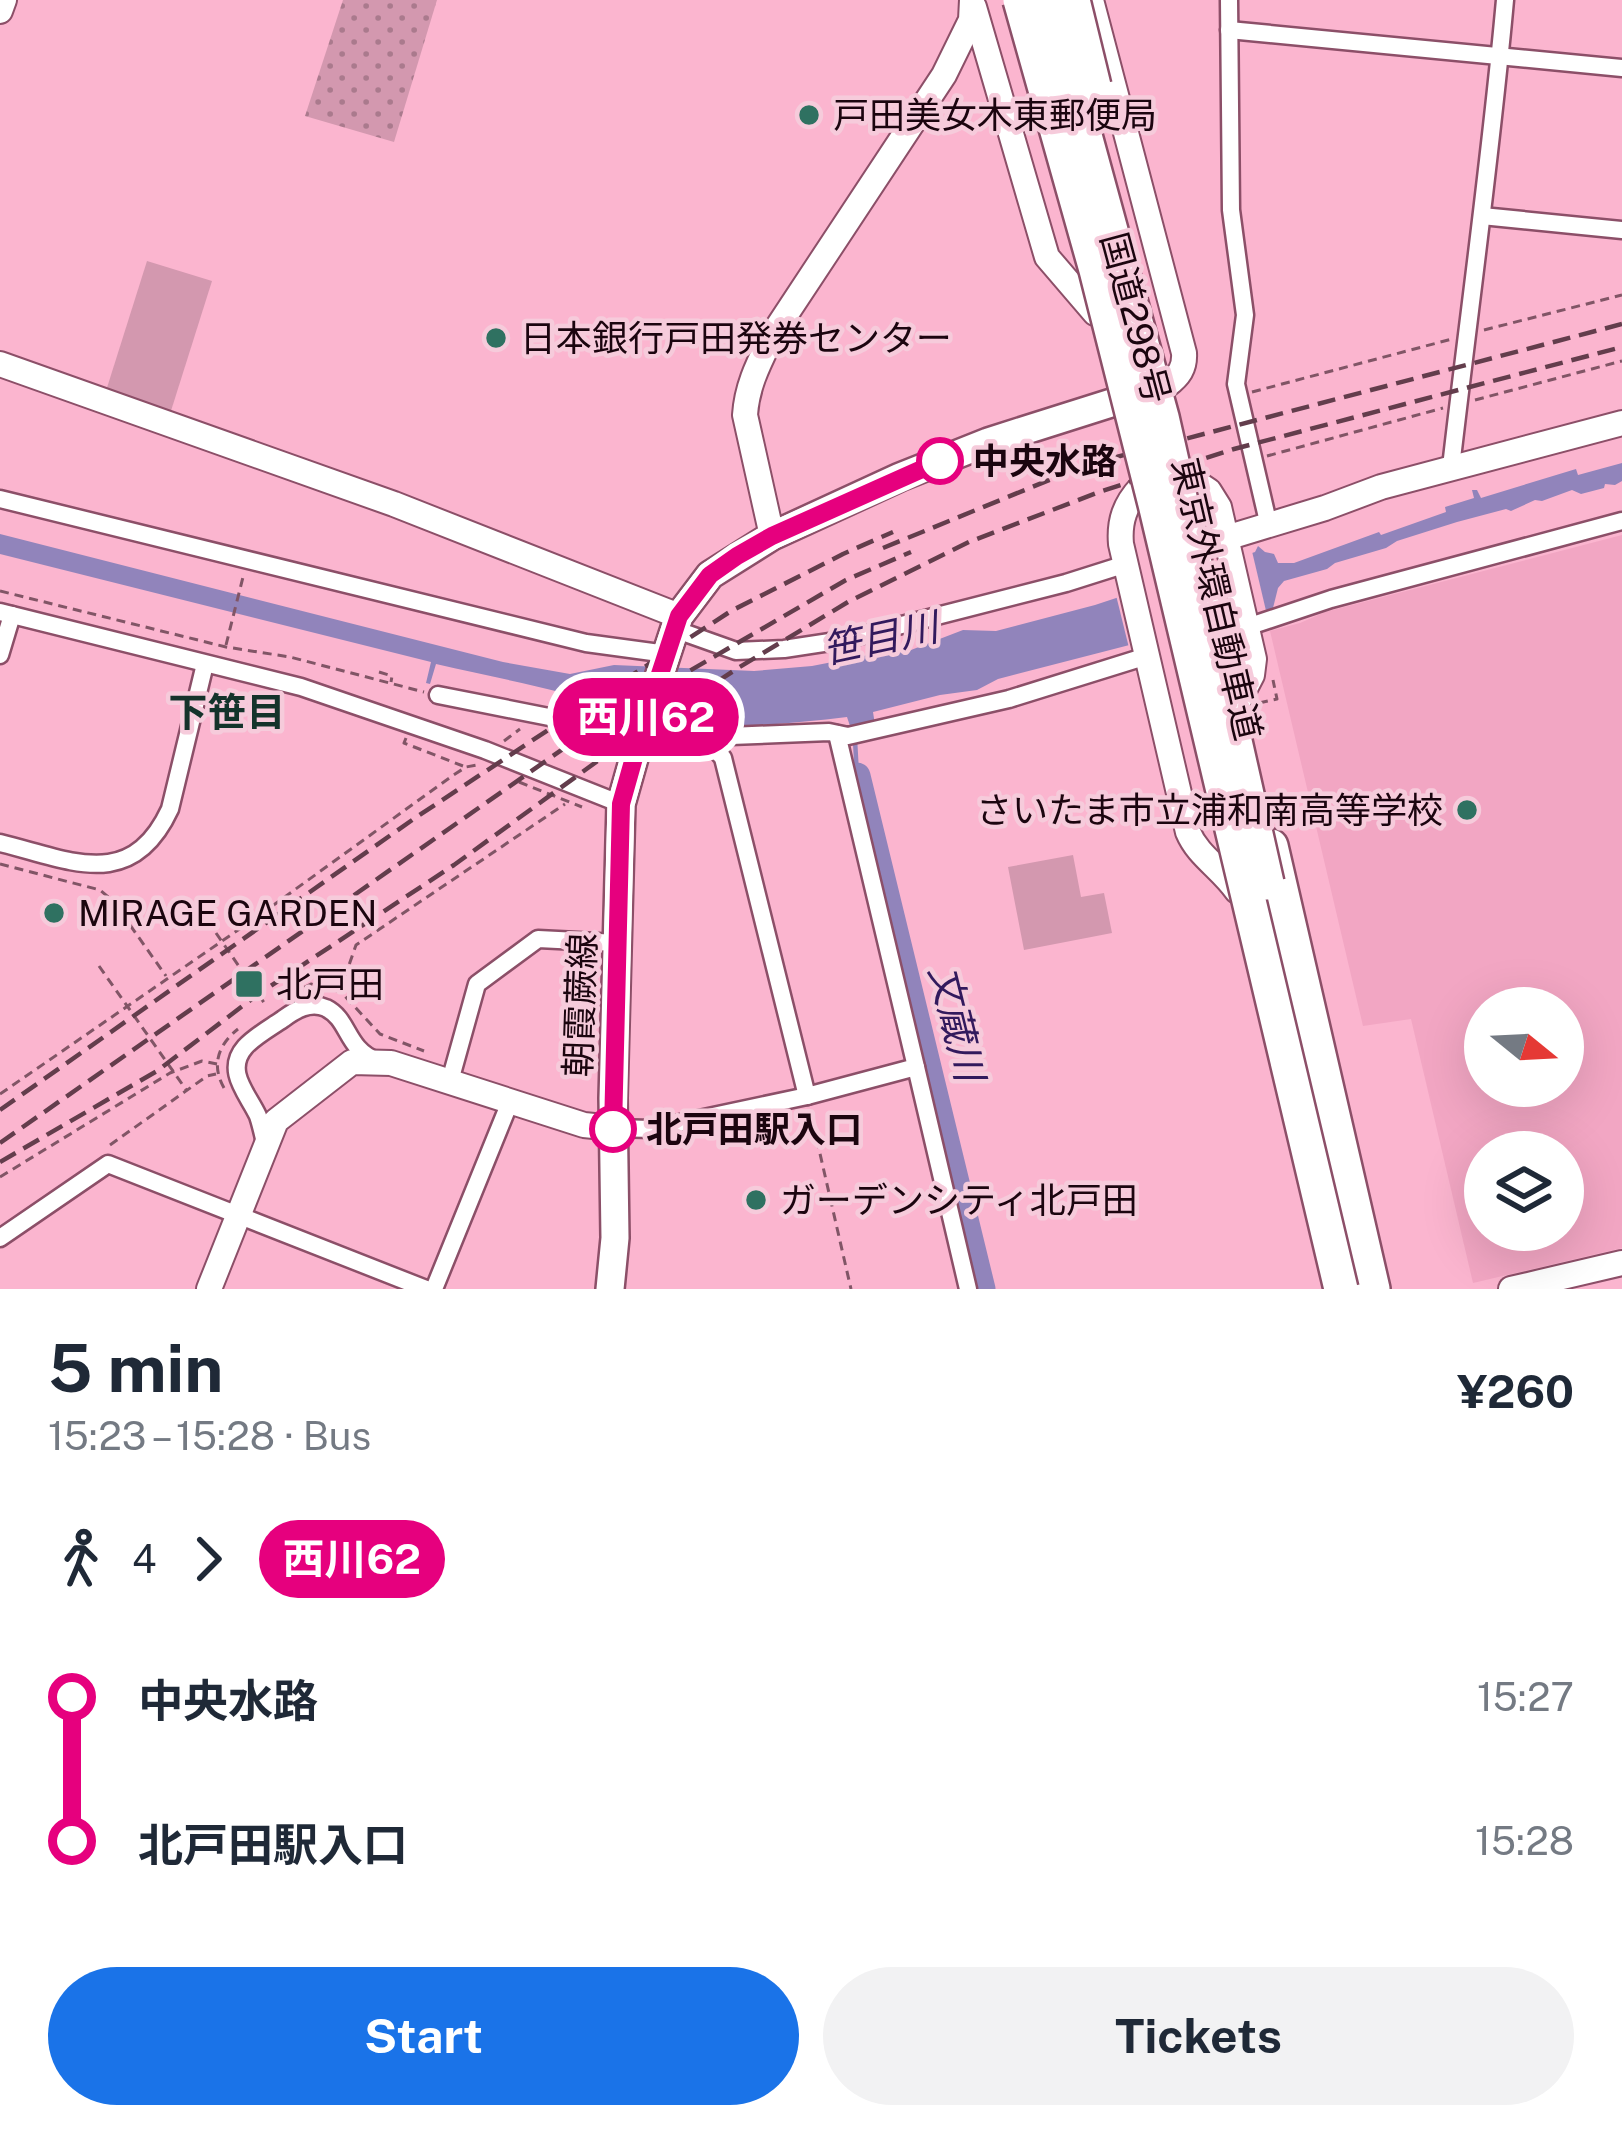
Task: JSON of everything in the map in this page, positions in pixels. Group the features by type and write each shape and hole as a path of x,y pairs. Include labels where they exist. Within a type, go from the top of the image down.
{"highway":[{"path":"999,0 1096,270"},
{"name":"国道298号","path":"1008,0 1141,487 1139,570 1157,648 1237,891 1329,1289"},
{"name":"東京外環自動車道","path":"1020,0 1161,526 1341,1289"},
{"name":"東京外環自動車道","path":"1048,0 1165,401 1360,1289"},
{"name":"国道298号","path":"1059,0 1165,401 1188,477 1220,549 1237,626 1238,702 1372,1289"},
{"path":"1073,0 1165,401"}],"main road":[{"path":"671,641 710,575 772,536 988,442 1119,400 1165,401"},
{"name":"朝霞蕨線","path":"610,1289 615,1238 621,804 671,641"}],"street":[{"path":"0,11 4,0"},
{"path":"972,0 1047,257 1095,313"},
{"path":"772,536 746,415 754,371 773,334 944,75 971,20 972,0"},
{"path":"1090,0 1184,353 1185,362 1165,401"},
{"path":"1228,0 1231,210 1245,316 1236,384 1269,526"},
{"path":"1451,467 1505,0"},
{"path":"1229,30 1622,68"},
{"path":"944,75 955,66 994,74"},
{"path":"1482,216 1622,230"},
{"path":"0,364 394,504 671,641"},
{"path":"1220,549 1269,526 1381,487 1622,423"},
{"path":"0,499 586,643 671,641 736,651 784,650 1139,570"},
{"path":"1237,626 1622,521"},
{"path":"0,655 6,614 301,687 485,750 621,804"},
{"path":"438,695 705,737 848,736 1009,700 1157,648"},
{"path":"0,843 78,862 107,864 133,856 148,845 170,809 205,664"},
{"path":"837,734 968,1289"},
{"path":"705,737 722,758 806,1096"},
{"path":"450,1081 477,984 538,939 618,943"},
{"path":"266,1148 236,1068 251,1042 300,1008 329,1010 359,1052 378,1061 613,1129 652,1129 916,1067"},
{"path":"208,1289 277,1121 345,1066 378,1061"},
{"path":"0,1238 108,1164 430,1289 510,1102"},
{"path":"253,1106 272,1113 294,1106"},
{"path":"1511,1289 1548,1287 1622,1263"}],"path":[{"path":"1238,395 1622,295"},
{"path":"1254,461 1622,361"},
{"path":"226,647 245,568"},
{"path":"0,591 438,695"},
{"path":"379,672 392,676 390,683"},
{"path":"413,726 404,742 466,767"},
{"path":"0,1094 466,767 479,765"},
{"path":"501,775 592,812"},
{"path":"439,1057 380,1034 347,996 334,989 343,982 356,945 566,803"},
{"path":"0,864 100,890 167,977"},
{"path":"216,933 268,1008"},
{"path":"99,966 187,1091"},
{"path":"0,1177 173,1072 202,1061 217,1064"},
{"path":"100,1152 207,1076 218,1074"},
{"path":"806,1096 851,1289"}],"shaded area":[{"path":"343,0 437,0 394,142 305,116"},
{"path":"147,261 212,281 170,414 105,394"},
{"name":"笹目川","path":"1622,463 1622,481 1615,485 1581,494 1572,490 1511,511 1457,522 1284,581 1273,608 998,679 977,690 873,712 875,725 851,729 847,717 740,726 660,722 563,693 436,664 430,684 426,683 431,662 0,554 0,534 503,662 570,674 614,665 754,671 911,650 963,630 996,631 1095,605 1255,552 1258,546 1274,554 1278,563 1294,563 1446,512 1445,507 1474,498 1472,490 1481,498 1576,469 1578,475"},
{"name":"さいたま市立浦和南高等学校","path":"1622,535 1622,1248 1473,1283 1465,1251 1584,1251 1584,1131 1464,1131 1464,1245 1411,1019 1363,1026 1270,631 1325,612"},
{"path":"1073,855 1081,897 1104,893 1112,933 1024,950 1008,867"}],"pier":[{"path":"1251,547 1267,615 1130,652 1115,591"}],"waterway":[{"path":"855,740 857,776"},
{"name":"文蔵川","path":"857,776 982,1289"}],"railway":[{"path":"883,548 1086,465 1622,324"},
{"path":"0,1162 157,1071 257,995 454,865 610,752 848,602 969,542 1099,492 1234,449 1622,347"},
{"path":"0,1110 415,818 731,611 893,532"},
{"path":"0,1143 600,723 846,580 911,552"}],"bus line":[{"name":"西川62","path":"613,1129 621,804 679,616 710,575 737,556 940,461"}],"place":[{"name":"戸田美女木東郵便局","path":"809,115"},
{"name":"日本銀行戸田発券センター","path":"496,338"},
{"name":"中央水路","path":"940,461"},
{"name":"さいたま市立浦和南高等学校","path":"1467,810"},
{"name":"MIRAGE GARDEN","path":"54,913"},
{"name":"北戸田","path":"249,984"},
{"name":"北戸田駅入口","path":"613,1129"},
{"name":"ガーデンシティ北戸田","path":"756,1200"}],"district":[{"name":"下笹目","path":"227,712"}]}
